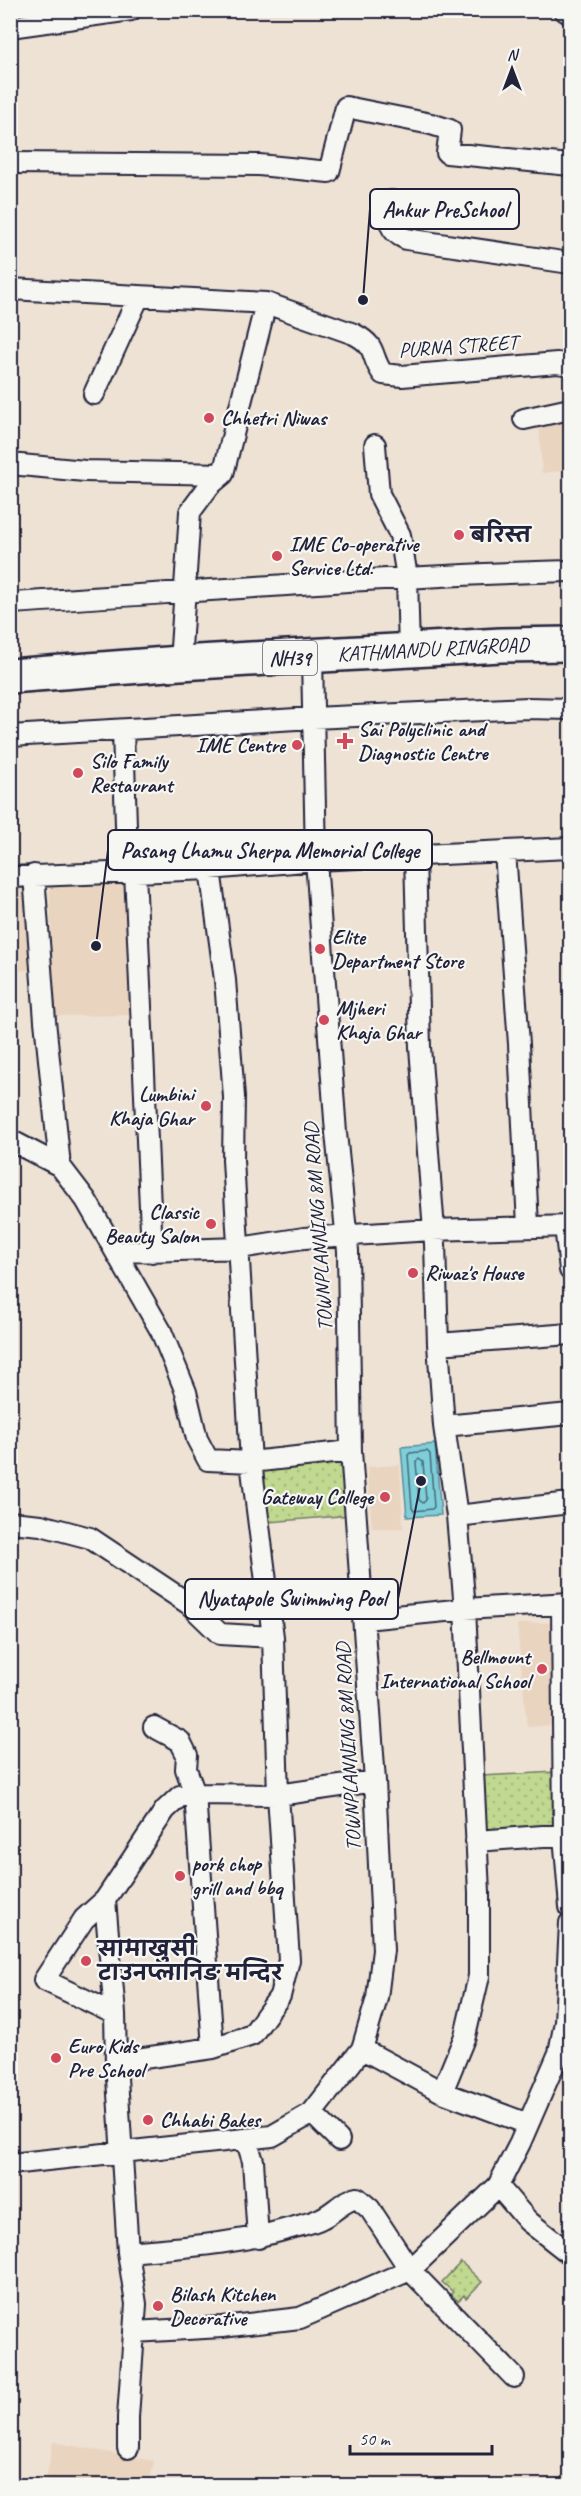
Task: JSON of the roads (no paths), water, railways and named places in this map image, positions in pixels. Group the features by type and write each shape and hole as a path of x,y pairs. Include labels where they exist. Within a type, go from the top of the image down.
{"highway":[{"name":"KATHMANDU RINGROAD","path":"10,676 180,663 570,644"}],"street":[{"path":"10,27 130,10"},
{"path":"564,10 570,14"},
{"path":"10,163 259,165 329,172 346,107 450,130 447,153 570,165"},
{"path":"391,201 390,225 396,235 406,239 570,263"},
{"path":"10,289 266,303 223,474 210,485 190,512 180,663"},
{"path":"94,394 139,296"},
{"name":"PURNA STREET","path":"266,303 354,334 367,341 374,351 377,366 383,374 402,376 557,363 570,365"},
{"path":"524,419 570,410"},
{"path":"375,445 379,494 400,535 407,577 409,651"},
{"path":"10,464 85,471 223,474"},
{"path":"10,603 185,593 256,585 570,571"},
{"name":"TOWNPLANNING 8M ROAD","path":"10,2164 272,2136 312,2113 362,2049 378,1998 383,1950 375,1781 351,1451 347,1235 336,1133 316,860 312,656"},
{"path":"10,736 313,718 528,708 570,709"},
{"path":"123,730 152,1252"},
{"path":"10,877 131,864 210,869 316,860 570,848"},
{"path":"505,852 519,1044 528,1226"},
{"path":"415,855 420,1047 438,1344 444,1426 457,1516 465,1609 479,1892 478,1976 465,2036 442,2092"},
{"path":"116,2062 213,2048 252,2035 280,1996 289,1960 278,1795 273,1637 251,1462 233,1160 234,1097 225,980 210,869"},
{"path":"34,875 45,1021 60,1166"},
{"path":"10,1140 60,1166 86,1200 160,1331 186,1392 197,1439 208,1460 251,1462 351,1451"},
{"path":"117,1252 240,1248 304,1238 432,1230 568,1226 570,1270"},
{"path":"438,1344 570,1334"},
{"path":"444,1426 570,1414"},
{"path":"457,1516 570,1503"},
{"path":"10,1522 41,1525 90,1538 189,1604 220,1634 273,1637"},
{"path":"365,1619 465,1609 566,1603 567,1834 570,1907"},
{"path":"154,1727 180,1741 187,1755 186,1769 195,1794 213,2048"},
{"path":"115,2014 44,1980 84,1918 105,1900 165,1810 180,1796 195,1794 278,1795 375,1781"},
{"path":"476,1841 567,1834"},
{"path":"105,1900 115,2014 128,2252 136,2304 128,2448"},
{"path":"134,2332 222,2327 300,2318 410,2270 498,2186 528,2124 559,2053 568,2023 570,1923"},
{"path":"362,2049 442,2092 528,2124"},
{"path":"312,2113 339,2140"},
{"path":"246,2139 253,2161 258,2238"},
{"path":"498,2186 528,2222 570,2253"},
{"path":"128,2252 188,2248 222,2244 231,2239 258,2238 323,2218 349,2199 357,2198 370,2209 410,2270 514,2377"}],"water":[{"path":"435,1444 441,1515 407,1517 401,1447"}],"place":[{"name":"Ankur PreSchool","path":"363,300"},
{"name":"Chhetri Niwas","path":"209,418"},
{"name":"बरिस्त","path":"459,535"},
{"name":"IME Co-operative Service Ltd.","path":"277,556"},
{"name":"Sai Polyclinic and Diagnostic Centre","path":"345,741"},
{"name":"IME Centre","path":"297,745"},
{"name":"Silo Family Restaurant","path":"78,773"},
{"name":"Pasang Lhamu Sherpa Memorial College","path":"96,946"},
{"name":"Elite Department Store","path":"320,949"},
{"name":"Mjheri Khaja Ghar","path":"324,1020"},
{"name":"Lumbini Khaja Ghar","path":"206,1106"},
{"name":"Classic Beauty Salon","path":"211,1224"},
{"name":"Riwaz's House","path":"413,1273"},
{"name":"Nyatapole Swimming Pool","path":"421,1481"},
{"name":"Gateway College","path":"385,1497"},
{"name":"Bellmount International School","path":"542,1669"},
{"name":"pork chop grill and bbq","path":"180,1876"},
{"name":"सामाखुसी टाउनप्लानिङ मन्दिर","path":"86,1961"},
{"name":"Euro Kids Pre School","path":"56,2058"},
{"name":"Chhabi Bakes","path":"148,2120"},
{"name":"Bilash Kitchen Decorative","path":"158,2306"}]}
